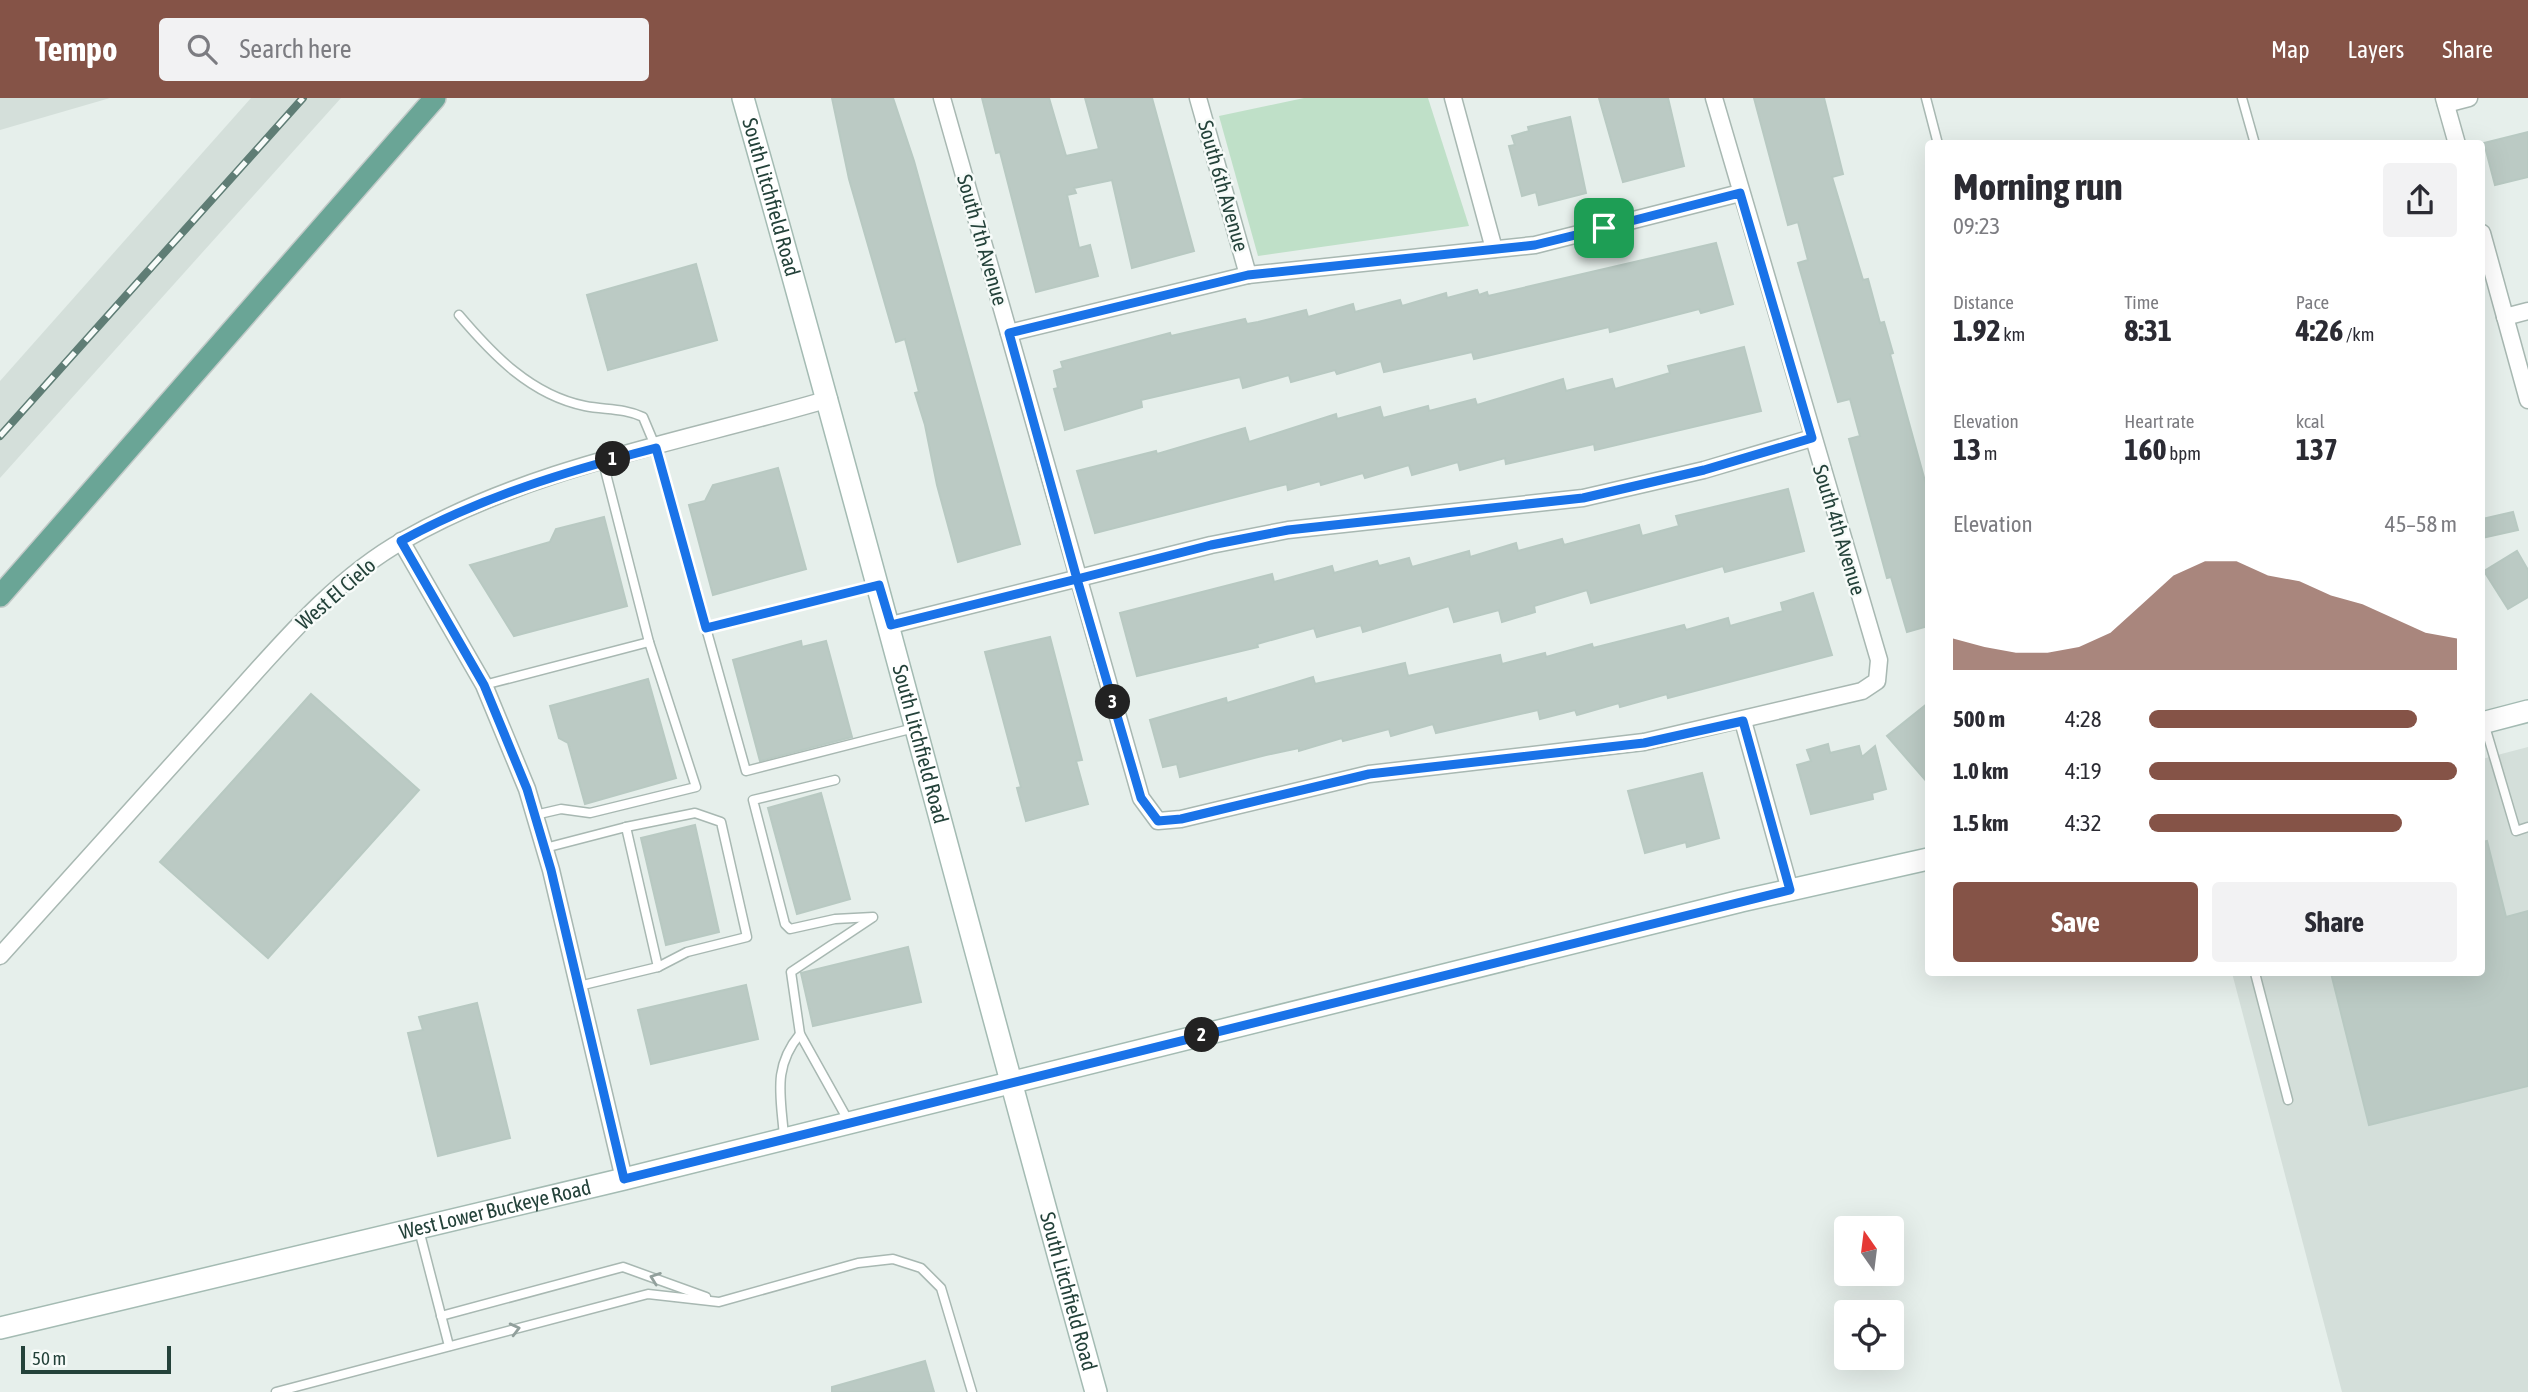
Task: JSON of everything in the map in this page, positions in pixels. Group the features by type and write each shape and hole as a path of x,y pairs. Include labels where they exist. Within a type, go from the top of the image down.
{"main road":[{"path":"0,596 435,98"},
{"name":"South Litchfield Road","path":"743,98 891,625 1010,1083 1096,1392"},
{"path":"2485,722 2528,711"},
{"name":"West Lower Buckeye Road","path":"0,1328 624,1179 1790,890 1925,860"}],"street":[{"name":"South 7th Avenue","path":"942,98 1141,798 1158,821 1181,819 1369,774 1644,743 1743,721"},
{"name":"South 6th Avenue","path":"1198,98 1248,275"},
{"path":"1453,98 1494,249"},
{"name":"South 4th Avenue","path":"1714,98 1878,660 1877,681 1862,691 1743,721"},
{"path":"2456,140 2445,101 2469,98"},
{"path":"1009,333 1248,275 1535,245 1740,193"},
{"path":"2485,244 2528,400"},
{"path":"2505,317 2528,311"},
{"name":"West El Cielo","path":"0,956 287,638 354,574 401,541 485,500 603,461 829,399"},
{"path":"891,625 1211,545 1288,530 1583,498 1704,470 1812,438"},
{"path":"401,541 484,685 535,815 579,986 624,1179"},
{"path":"1743,721 1790,890"}],"lane":[{"path":"1926,98 1937,140"},
{"path":"2242,98 2254,140"},
{"path":"459,315 482,341 528,383 584,406 630,411 643,417 656,448 746,771 917,727"},
{"path":"535,815 561,809 590,813 696,787 649,642 603,461"},
{"path":"706,628 879,585"},
{"path":"484,685 649,642"},
{"path":"2485,730 2516,831 2528,827"},
{"path":"835,780 753,800 787,927 835,919 873,917 791,972 800,1034 850,1123"},
{"path":"545,848 695,813 721,821 747,937 687,953 658,967 579,986"},
{"path":"626,828 658,967"},
{"path":"2256,976 2288,1100"},
{"path":"785,1139 779,1071 786,1050 800,1034"},
{"path":"418,1227 449,1346"},
{"path":"276,1392 648,1294 719,1302 876,1259 908,1262 931,1275 944,1295 972,1392"},
{"path":"441,1316 623,1267 719,1302"}],"shaded area":[{"path":"0,98 110,98 0,130"},
{"path":"251,98 341,98 0,478 0,381"},
{"path":"2528,747 2528,1392 2342,1392 2233,976 2485,976 2485,758"}],"green space":[{"path":"1304,98 1428,98 1469,226 1258,256 1219,116"}],"building":[{"path":"832,98 893,98 914,161 1020,544 958,562 915,393 919,392 905,339 896,342 849,179"},
{"path":"982,98 1049,98 1066,156 1099,149 1085,98 1152,98 1194,251 1132,268 1112,180 1074,188 1076,193 1067,195 1079,248 1090,245 1098,276 1036,292 1000,152 996,153"},
{"path":"1599,98 1668,98 1684,166 1623,182"},
{"path":"1754,98 1824,98 1843,174 1832,177 1863,280 1868,279 1880,323 1884,322 1893,353 1890,354 1925,481 1925,627 1907,632 1891,577 1887,578 1849,439 1860,436 1850,399 1838,402 1798,263 1808,260 1798,222 1788,225"},
{"path":"1570,117 1586,193 1539,205 1536,192 1522,196 1509,146 1515,145 1512,136 1529,131 1528,127"},
{"path":"2528,132 2528,177 2495,185 2485,143"},
{"path":"1716,243 1733,304 1701,313 1699,309 1610,332 1609,327 1474,359 1472,352 1384,372 1381,361 1337,374 1335,370 1291,382 1289,375 1243,388 1240,377 1141,400 1142,407 1065,430 1054,389 1058,388 1054,371 1063,368 1061,362 1170,333 1171,336 1245,319 1247,324 1306,310 1308,317 1353,304 1355,312 1400,300 1402,306 1446,293 1447,298 1477,290 1479,295 1487,292 1488,296"},
{"path":"696,264 717,340 608,370 587,295"},
{"path":"1744,347 1761,411 1595,450 1594,444 1506,464 1505,458 1460,470 1458,462 1412,475 1409,465 1365,478 1363,473 1321,485 1320,481 1288,490 1287,484 1095,533 1077,471 1156,451 1157,454 1245,428 1249,442 1336,414 1337,419 1380,407 1383,418 1428,406 1429,411 1475,399 1477,405 1563,379 1566,391 1612,379 1615,389 1670,373 1668,366"},
{"path":"778,468 806,569 713,595 689,505 705,501 713,485"},
{"path":"1788,489 1804,551 1725,572 1723,566 1591,603 1587,590 1534,606 1535,612 1502,622 1499,610 1454,622 1449,606 1363,632 1361,625 1317,637 1314,628 1257,644 1258,647 1137,676 1120,613 1272,574 1274,582 1332,566 1334,573 1377,561 1379,566 1409,558 1412,567 1469,551 1470,557 1516,543 1518,551 1562,539 1564,545 1639,525 1642,536 1679,526 1676,516"},
{"path":"2513,512 2518,530 2485,537 2485,518"},
{"path":"604,517 627,606 514,636 470,565 550,542 556,529"},
{"path":"2517,551 2528,570 2528,597 2508,609 2485,570"},
{"path":"1813,593 1832,655 1668,698 1667,694 1620,707 1619,703 1577,715 1575,710 1540,719 1538,710 1436,733 1433,724 1391,736 1389,729 1343,741 1342,738 1299,751 1299,748 1266,755 1180,777 1177,764 1163,767 1150,720 1226,698 1227,703 1313,677 1315,684 1405,663 1408,676 1500,655 1502,664 1545,653 1546,657 1592,644 1593,648 1684,625 1686,630 1728,618 1730,626 1783,611 1781,603"},
{"path":"1050,637 1082,760 1076,761 1088,804 1026,821 1017,788 1021,787 985,652"},
{"path":"801,641 802,647 826,641 852,737 760,761 733,660"},
{"path":"648,679 676,778 585,804 568,743 559,738 550,706"},
{"path":"311,694 419,790 268,958 160,862"},
{"path":"1925,705 1925,780 1887,736"},
{"path":"1828,744 1830,753 1859,746 1862,757 1875,746 1886,789 1872,793 1873,799 1811,814 1797,765 1811,761 1807,750"},
{"path":"1702,773 1719,838 1687,847 1686,842 1645,853 1628,791"},
{"path":"821,793 850,899 797,914 768,808"},
{"path":"695,825 719,932 666,945 641,838"},
{"path":"2485,841 2506,917 2528,911 2528,1086 2369,1125 2332,976 2485,976"},
{"path":"908,947 921,1002 813,1026 801,973"},
{"path":"746,985 758,1039 651,1064 638,1010"},
{"path":"477,1003 510,1138 438,1156 408,1033 423,1030 419,1017"},
{"path":"925,1361 934,1392 832,1392 832,1387"}],"railway":[{"path":"0,436 303,98"}],"route":[{"path":"1604,228 1535,245 1248,275 1009,333 1077,579 891,625 879,585 706,628 656,448 558,474 485,500 401,541 484,685 527,789 551,870 624,1179 1790,890 1743,721 1644,743 1369,774 1181,819 1158,821 1141,798 1077,579 1211,545 1288,530 1583,498 1704,470 1812,438 1740,193 1604,228"}]}
